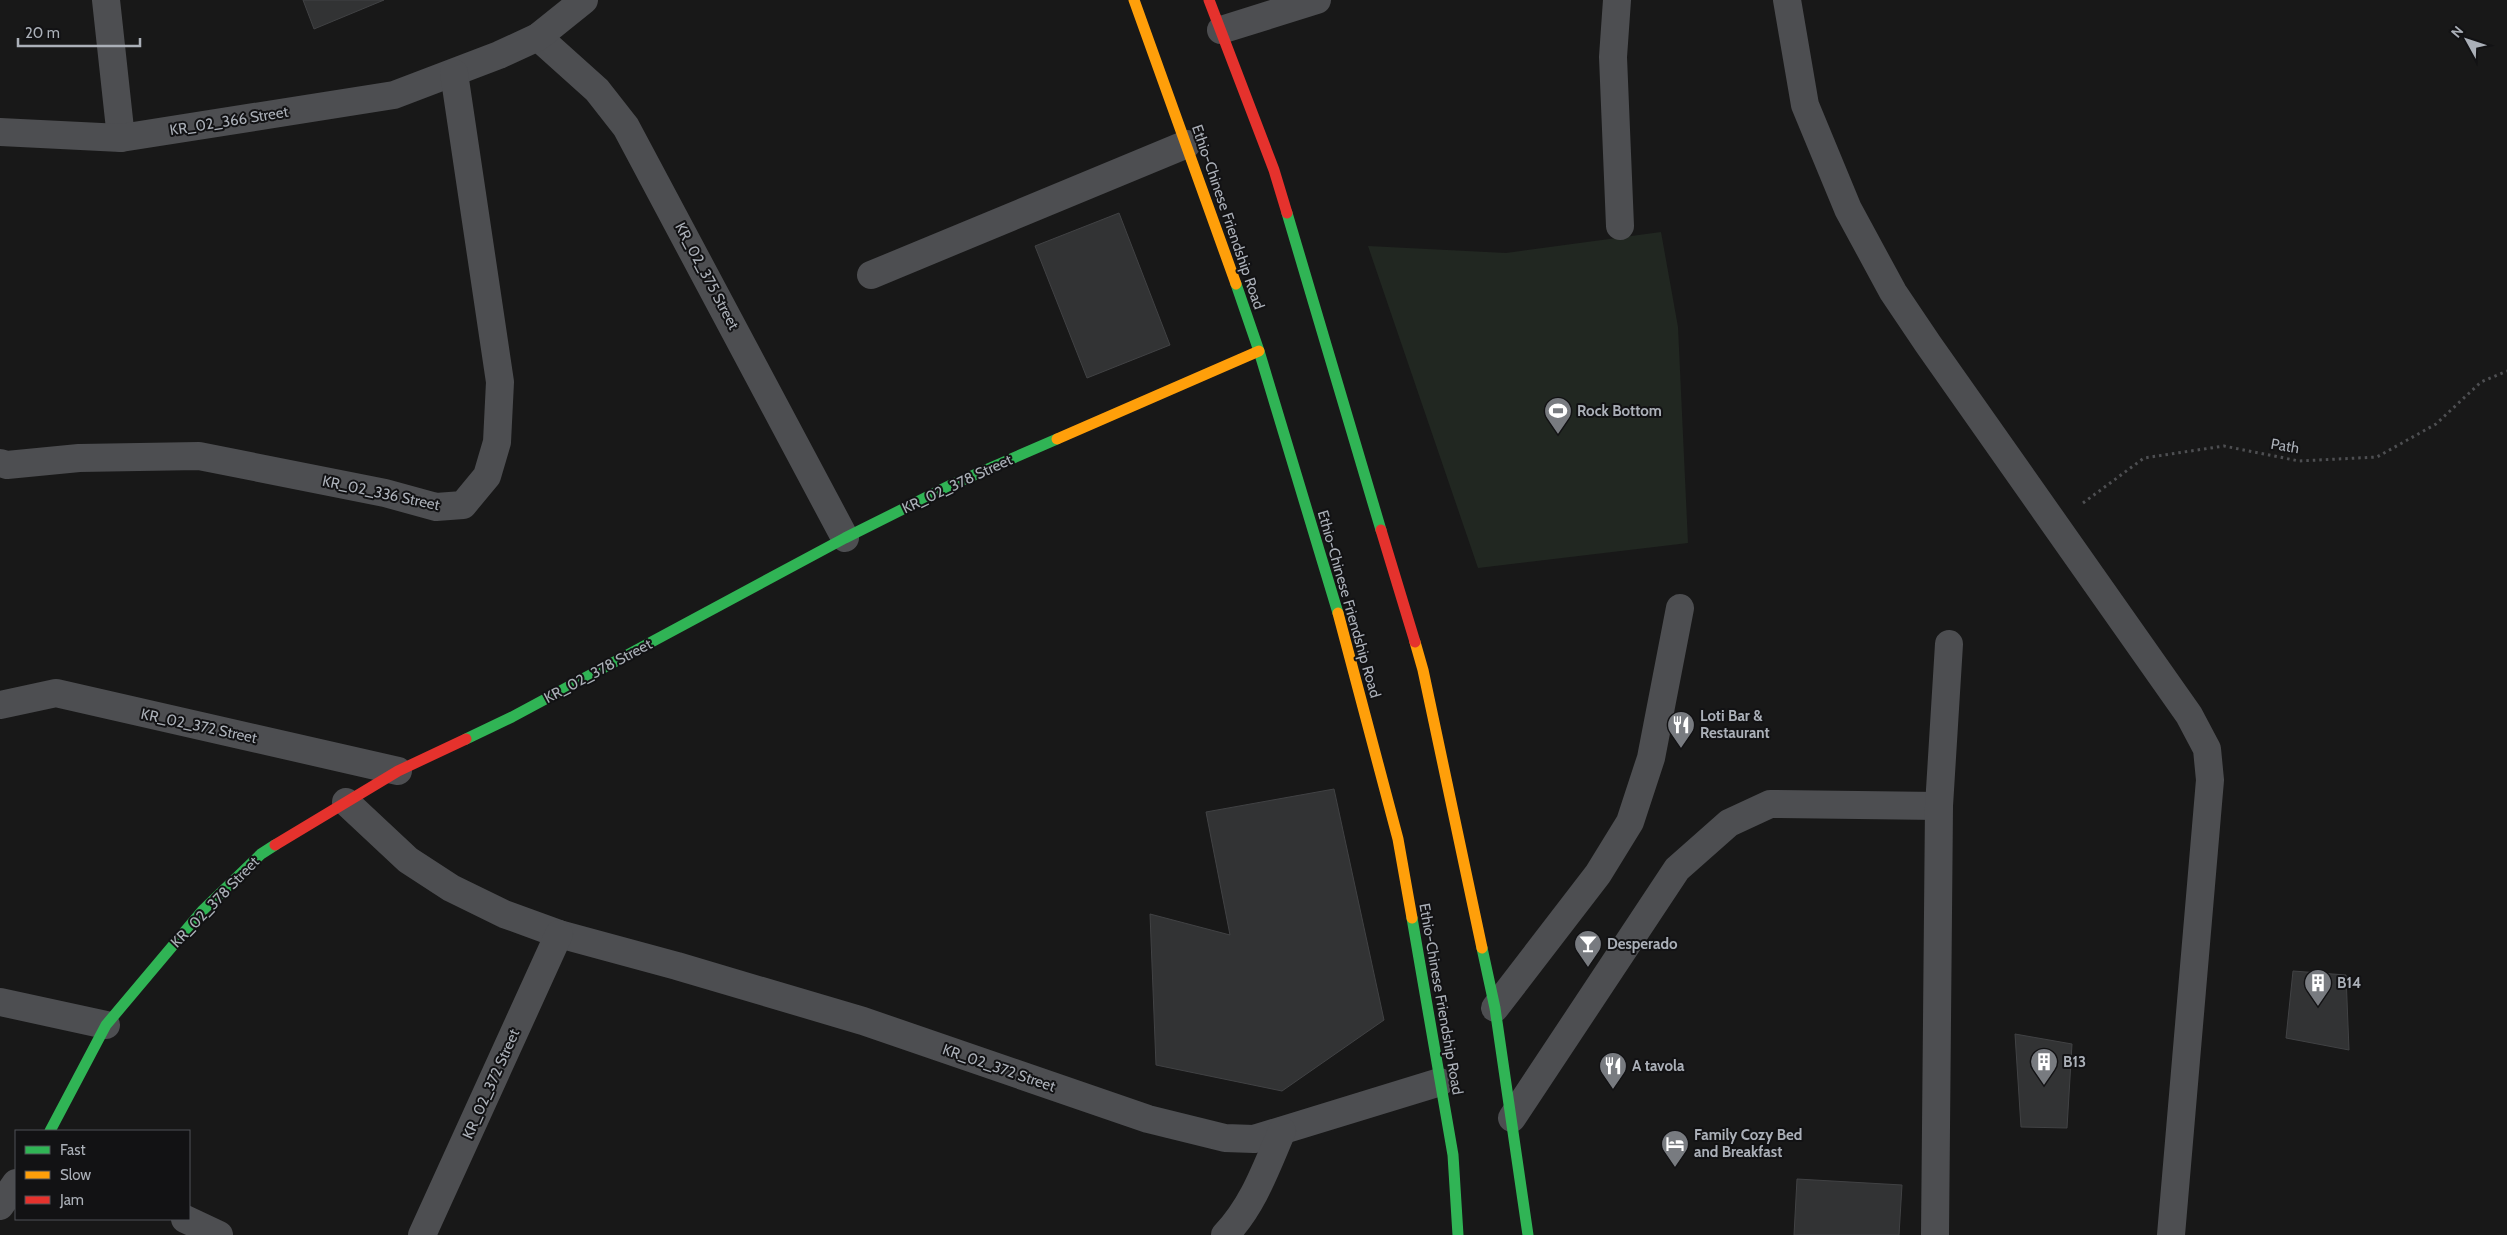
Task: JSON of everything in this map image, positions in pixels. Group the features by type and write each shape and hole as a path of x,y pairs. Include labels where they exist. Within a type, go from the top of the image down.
{"main road":[{"name":"Ethio-Chinese Friendship Road","path":"1134,0 1259,350 1344,632 1398,839 1453,1155 1458,1235"},
{"path":"1209,0 1274,170 1423,670 1495,1008 1528,1235"},
{"name":"KR_02_378 Street","path":"51,1130 106,1025 202,911 261,854 398,772 512,717 845,538 951,485 1259,350"}],"street":[{"path":"106,0 121,138"},
{"name":"KR_02_366 Street","path":"0,132 121,138 394,95 454,73 538,37 584,0"},
{"path":"1221,30 1317,0"},
{"path":"1617,0 1613,57 1620,226"},
{"path":"1787,0 1805,105 1848,209 1893,292 2189,715 2207,748 2210,780 2171,1235"},
{"name":"KR_02_375 Street","path":"538,37 597,90 626,127 845,538"},
{"name":"KR_02_336 Street","path":"2,471 80,458 199,456 385,493 436,507 463,505 487,476 497,442 500,382 454,73"},
{"path":"871,275 1187,144"},
{"path":"1495,1008 1598,874 1630,822 1651,758 1680,608"},
{"path":"1935,1235 1939,806 1950,644"},
{"name":"KR_02_372 Street","path":"0,705 56,693 398,772"},
{"name":"KR_02_372 Street","path":"346,802 408,860 451,888 504,914 559,934 863,1021 1148,1119 1225,1138 1254,1139 1440,1082"},
{"path":"1512,1118 1677,869 1729,823 1770,804 1939,806"},
{"name":"KR_02_372 Street","path":"422,1235 559,934"},
{"path":"0,1002 106,1025"},
{"path":"1225,1235 1240,1220 1254,1197 1282,1131"},
{"path":"0,1206 15,1184"},
{"path":"187,1220 219,1235"}],"path":[{"name":"Path","path":"2054,524 2144,458 2224,446 2299,461 2377,457 2436,424 2481,382 2507,371"}],"shaded area":[{"name":"Rock Bottom","path":"1661,232 1678,327 1688,543 1478,568 1368,246 1506,253"}],"building":[{"path":"303,0 384,0 314,29"},
{"path":"1119,213 1170,345 1087,378 1035,246"},
{"path":"1334,789 1384,1020 1282,1091 1156,1065 1150,914 1230,935 1206,812"},
{"name":"B14","path":"2293,971 2346,975 2349,1050 2286,1038"},
{"name":"B13","path":"2015,1034 2072,1044 2067,1128 2021,1127"},
{"path":"1797,1179 1902,1185 1899,1235 1794,1235"}],"traffic: fast":[{"path":"1287,213 1381,530"},
{"path":"1236,284 1259,351 1338,613"},
{"path":"466,739 512,717 845,538 951,485 1057,439"},
{"path":"51,1130 106,1025 202,911 261,854 275,845"},
{"path":"1412,918 1453,1155 1458,1235"},
{"path":"1482,948 1495,1008 1528,1235"}],"traffic: slow":[{"path":"1134,0 1236,284"},
{"path":"1057,439 1259,351"},
{"path":"1338,613 1398,839 1412,918"},
{"path":"1415,642 1423,670 1482,948"}],"traffic: jam":[{"path":"1209,0 1274,170 1287,213"},
{"path":"1381,530 1415,642"},
{"path":"275,845 398,771 466,739"}],"place":[{"name":"Rock Bottom","path":"1558,435"},
{"name":"Loti Bar & Restaurant","path":"1681,749"},
{"name":"Desperado","path":"1588,968"},
{"name":"B14","path":"2318,1007"},
{"name":"B13","path":"2044,1086"},
{"name":"A tavola","path":"1613,1090"},
{"name":"Family Cozy Bed and Breakfast","path":"1675,1168"}]}
